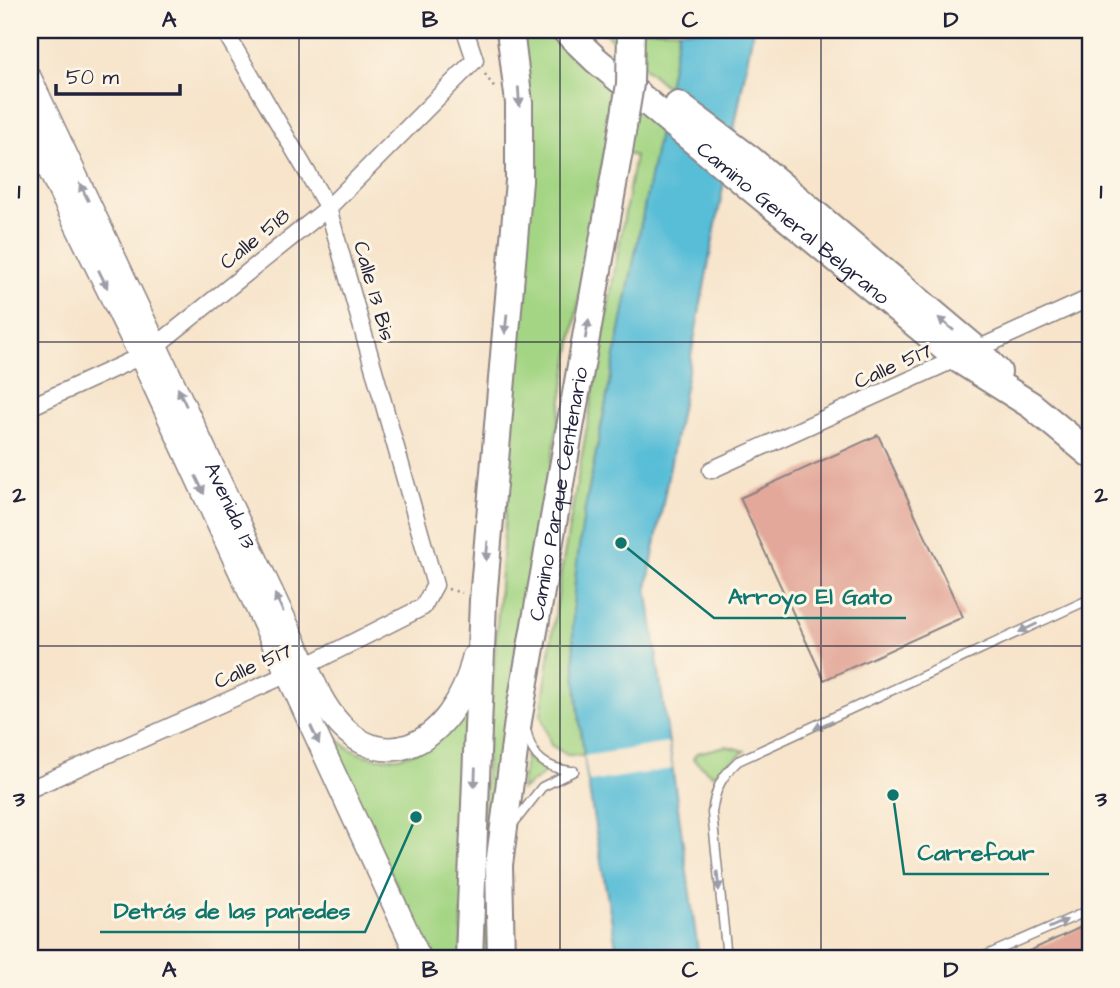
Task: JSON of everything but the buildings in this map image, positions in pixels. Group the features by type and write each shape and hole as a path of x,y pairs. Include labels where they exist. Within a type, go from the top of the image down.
{"main road":[{"path":"469,958 482,600 519,181 519,103 510,30"},
{"name":"Camino General Belgrano","path":"565,30 596,60 750,159 967,355"},
{"name":"Camino General Belgrano","path":"589,30 660,102 755,188 1090,454"},
{"name":"Camino Parque Centenario","path":"501,958 499,880 524,685 631,84 631,30"},
{"name":"Avenida 13","path":"30,79 149,350 297,669 419,958"},
{"name":"Avenida 13","path":"30,130 149,350"},
{"name":"Avenida 13","path":"297,669 345,732 369,746 395,748 419,741 458,706 470,678 481,627"}],"street":[{"name":"Calle 13 Bis","path":"224,30 328,208 435,585"},
{"name":"Calle 518","path":"30,407 149,350 328,208 475,60 465,30"},
{"name":"Calle 517","path":"711,470 1090,298"},
{"name":"Calle 517","path":"30,789 297,669 424,607 435,585"}],"lane":[{"path":"727,958 712,813 714,794 721,777 738,761 1090,599"},
{"path":"499,880 507,838 522,810 542,787 574,771 548,766 534,752 525,725 524,685"},
{"path":"980,958 1090,909"}],"path":[{"path":"435,585 482,600"}],"green space":[{"path":"521,30 551,30 661,123 580,546 576,635 584,756 567,755 551,745 541,715 561,573 635,156 605,148 514,680 488,864 487,958 479,958 482,824 526,242"},
{"path":"601,30 679,30 668,88"},
{"path":"308,695 337,739 359,754 377,758 413,753 430,745 459,721 469,707 461,958 430,958"},
{"path":"726,746 745,751 712,775 693,759 697,753"},
{"path":"526,755 548,771 521,790"}],"water":[{"path":"679,30 753,30 647,587 699,958 618,958 584,754 575,672 573,601 584,514"}],"pier":[{"path":"668,743 672,769 589,782 584,756"}],"place":[{"name":"Arroyo El Gato","path":"621,543"},
{"name":"Carrefour","path":"893,795"},
{"name":"Detrás de las paredes","path":"416,817"}]}
